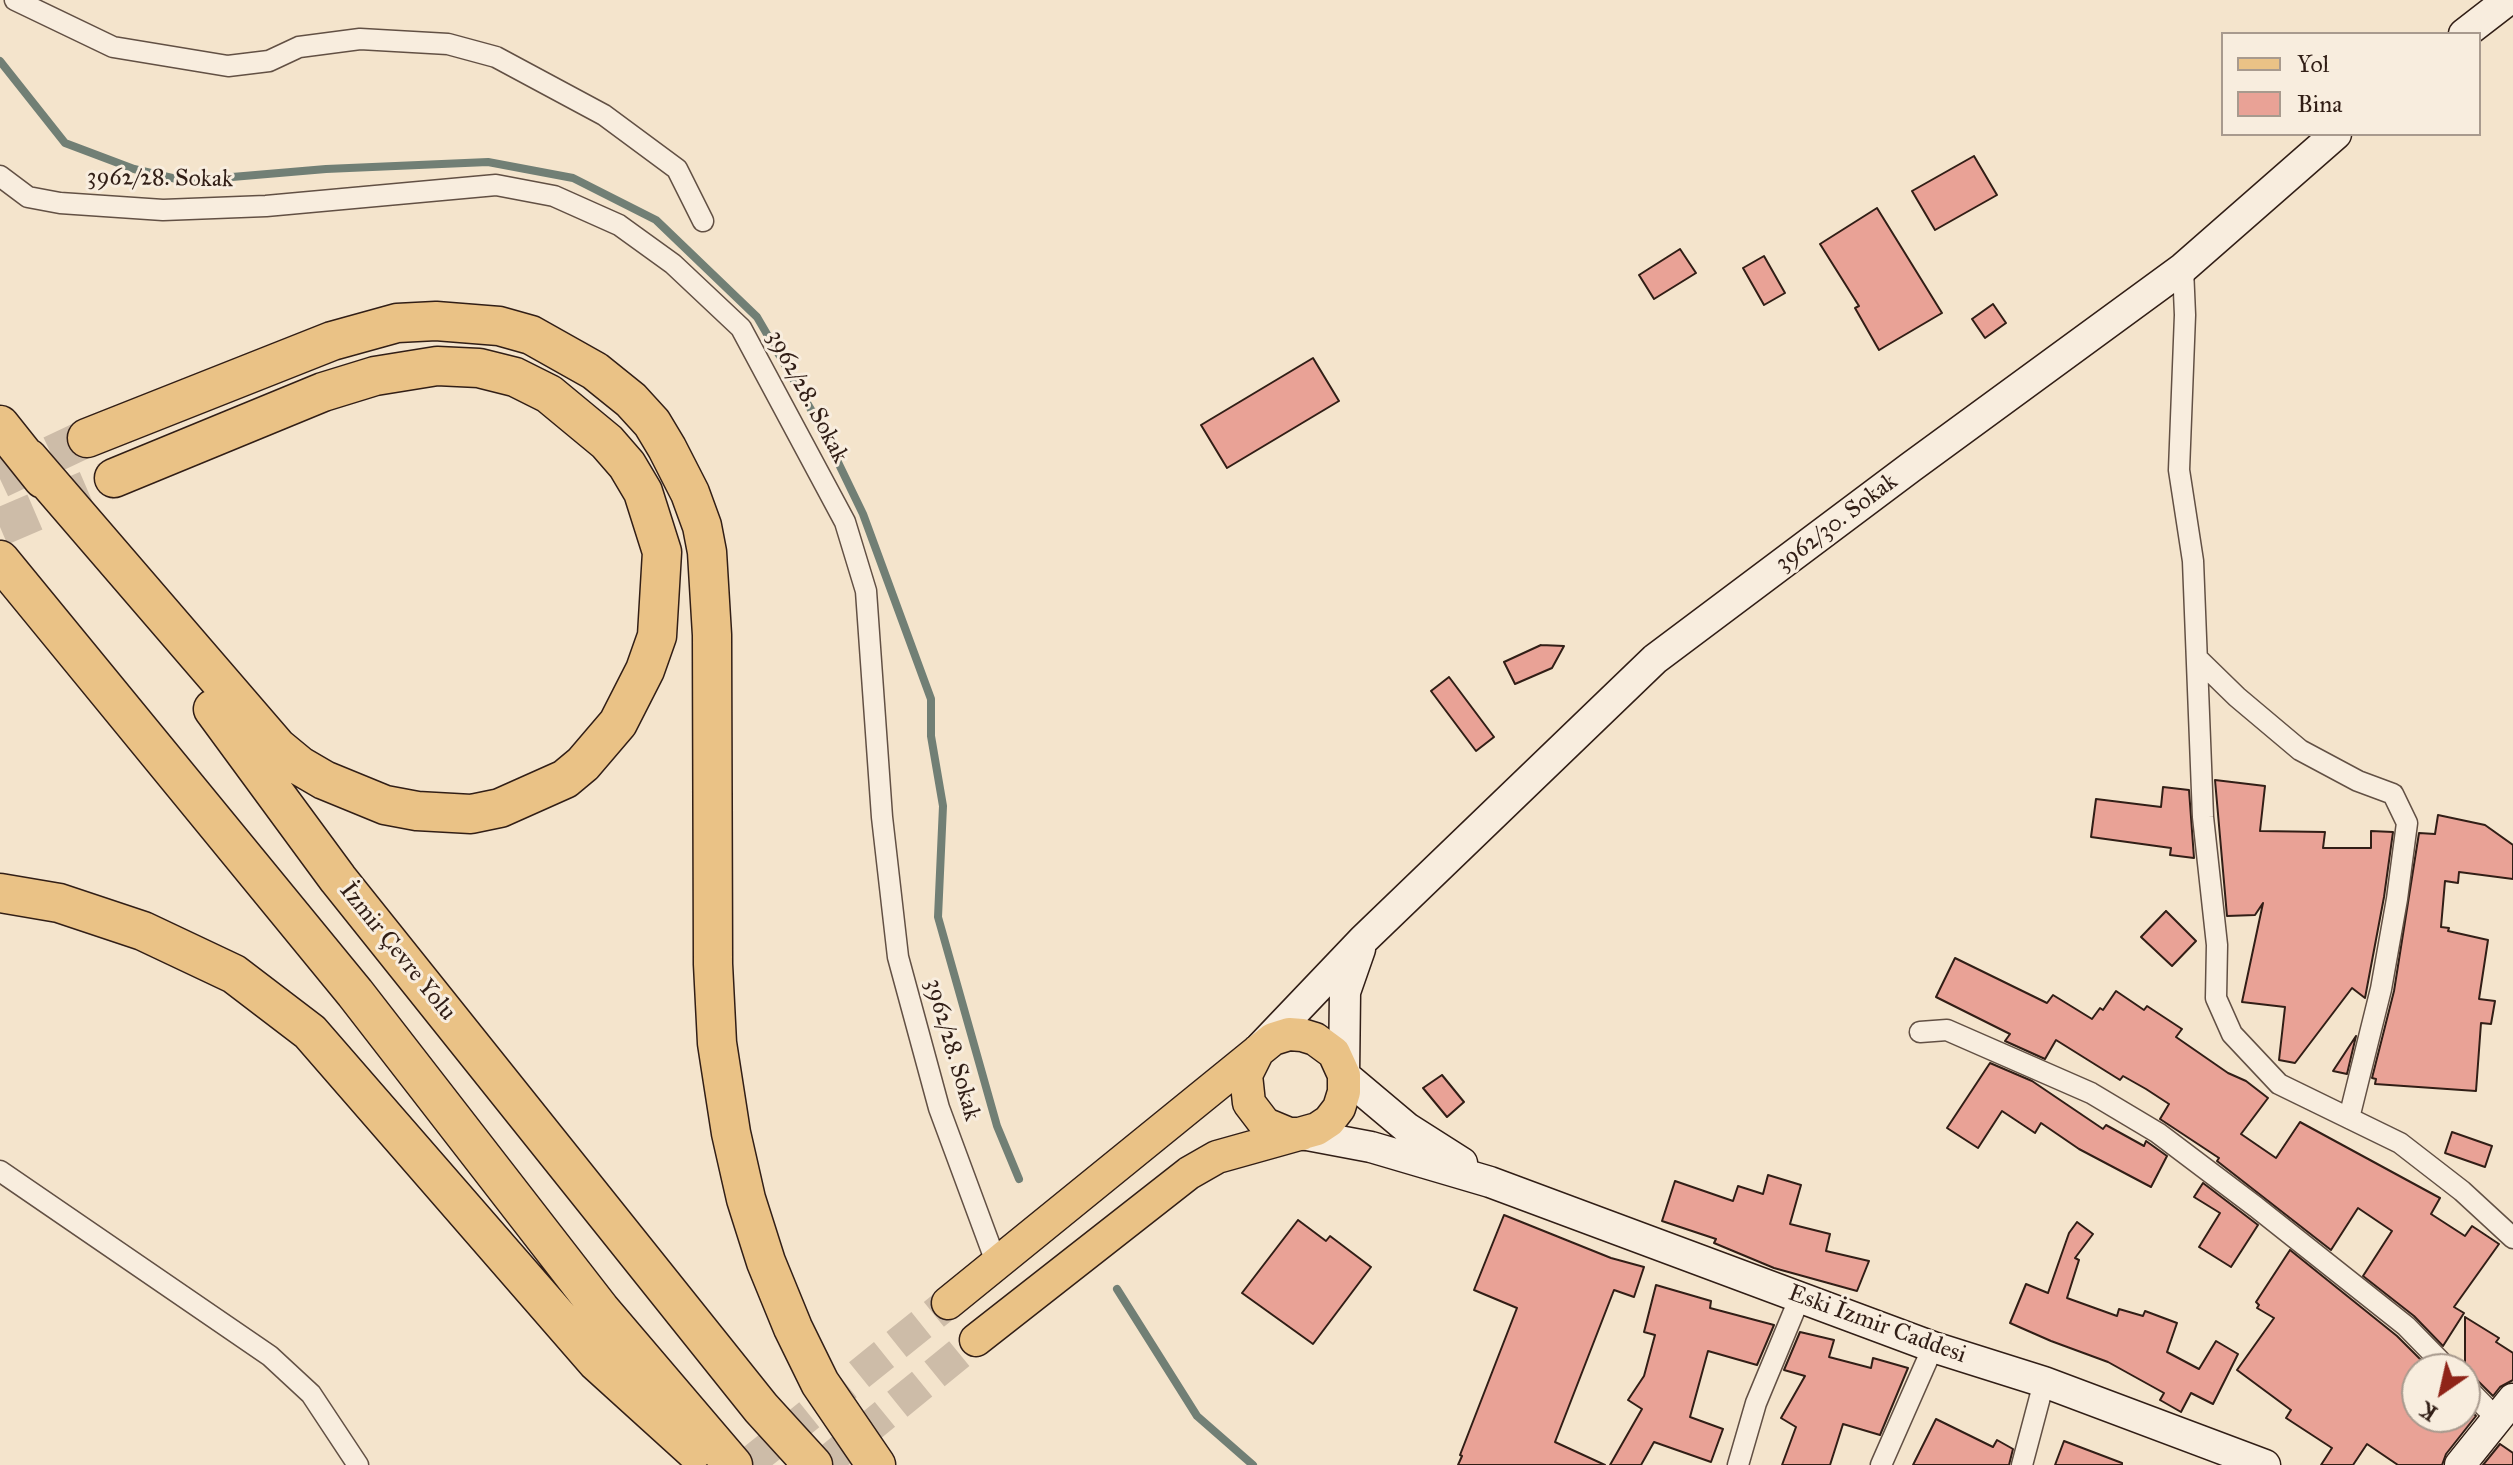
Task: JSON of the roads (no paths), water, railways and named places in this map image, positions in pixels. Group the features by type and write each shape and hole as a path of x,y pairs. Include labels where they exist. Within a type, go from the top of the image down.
{"highway":[{"path":"87,438 332,341 397,323 436,321 499,326 531,335 595,371 631,400 652,423 690,493 707,552 712,635 713,964 717,1043 731,1133 746,1199 793,1328 820,1383 876,1465"},
{"path":"28,458 277,747 324,780 385,805 417,811 471,814 514,803 565,779 583,764 618,723 641,680 657,636 662,552 643,492 607,442 549,394 515,377 479,368 437,366 375,376 323,392 114,478"},
{"name":"İzmir Çevre Yolu","path":"0,425 28,458 338,879 761,1408 813,1465"},
{"path":"0,560 355,993 600,1309 733,1465"},
{"path":"0,893 59,903 143,931 234,974 310,1032 597,1362 710,1465"}],"main road":[{"path":"2467,32 2508,0"},
{"name":"3962/30. Sokak","path":"1260,1048 1363,940 1655,659 2183,268 2334,136"},
{"path":"976,1340 1189,1173 1217,1157 1302,1134 1329,1121 1339,1108 1344,1092 1345,992 1363,940"},
{"path":"948,1303 1273,1039 1289,1034 1315,1039 1334,1053 1344,1075"},
{"path":"1260,1048 1246,1075 1249,1103 1265,1124 1289,1134 1302,1134"},
{"name":"Eski İzmir Caddesi","path":"1344,1075 1407,1128 1490,1182"},
{"name":"Eski İzmir Caddesi","path":"1302,1134 1371,1147 1490,1182 1933,1347 2044,1382 2265,1465"},
{"path":"2460,1465 2506,1409"}],"street":[{"path":"15,0 113,47 228,66 269,61 299,47 360,39 448,44 496,57 604,115 677,169 703,221"},
{"name":"3962/28. Sokak","path":"0,176 28,197 60,203 163,210 266,206 496,185 554,196 619,225 673,264 741,328 845,522 866,591 882,817 898,957 939,1108 996,1262"},
{"path":"2183,268 2185,315 2179,470 2193,561 2203,817 2217,945 2216,998 2232,1034 2279,1084 2400,1143 2462,1191 2513,1238"},
{"path":"2198,659 2300,750 2358,781 2393,794 2407,823 2381,989 2349,1118"},
{"path":"1920,1032 1947,1030 2091,1093 2158,1133 2406,1326 2432,1353"},
{"path":"0,1171 270,1356 311,1394 358,1465"},
{"path":"1738,1465 1756,1403 1800,1297"},
{"path":"1881,1465 1933,1347"},
{"path":"2022,1465 2044,1382"},
{"path":"2481,1395 2506,1409"}],"waterway":[{"path":"0,61 65,143 134,169 185,181 326,169 488,162 573,178 656,220 757,317 820,425 863,514 931,699 931,736 943,806 938,917 997,1126 1019,1179"},
{"path":"1117,1289 1197,1416 1253,1465"}],"tunnel":[{"path":"0,479 87,438"},
{"path":"0,527 114,478"},
{"path":"747,1465 948,1303"},
{"path":"823,1465 976,1340"}]}
